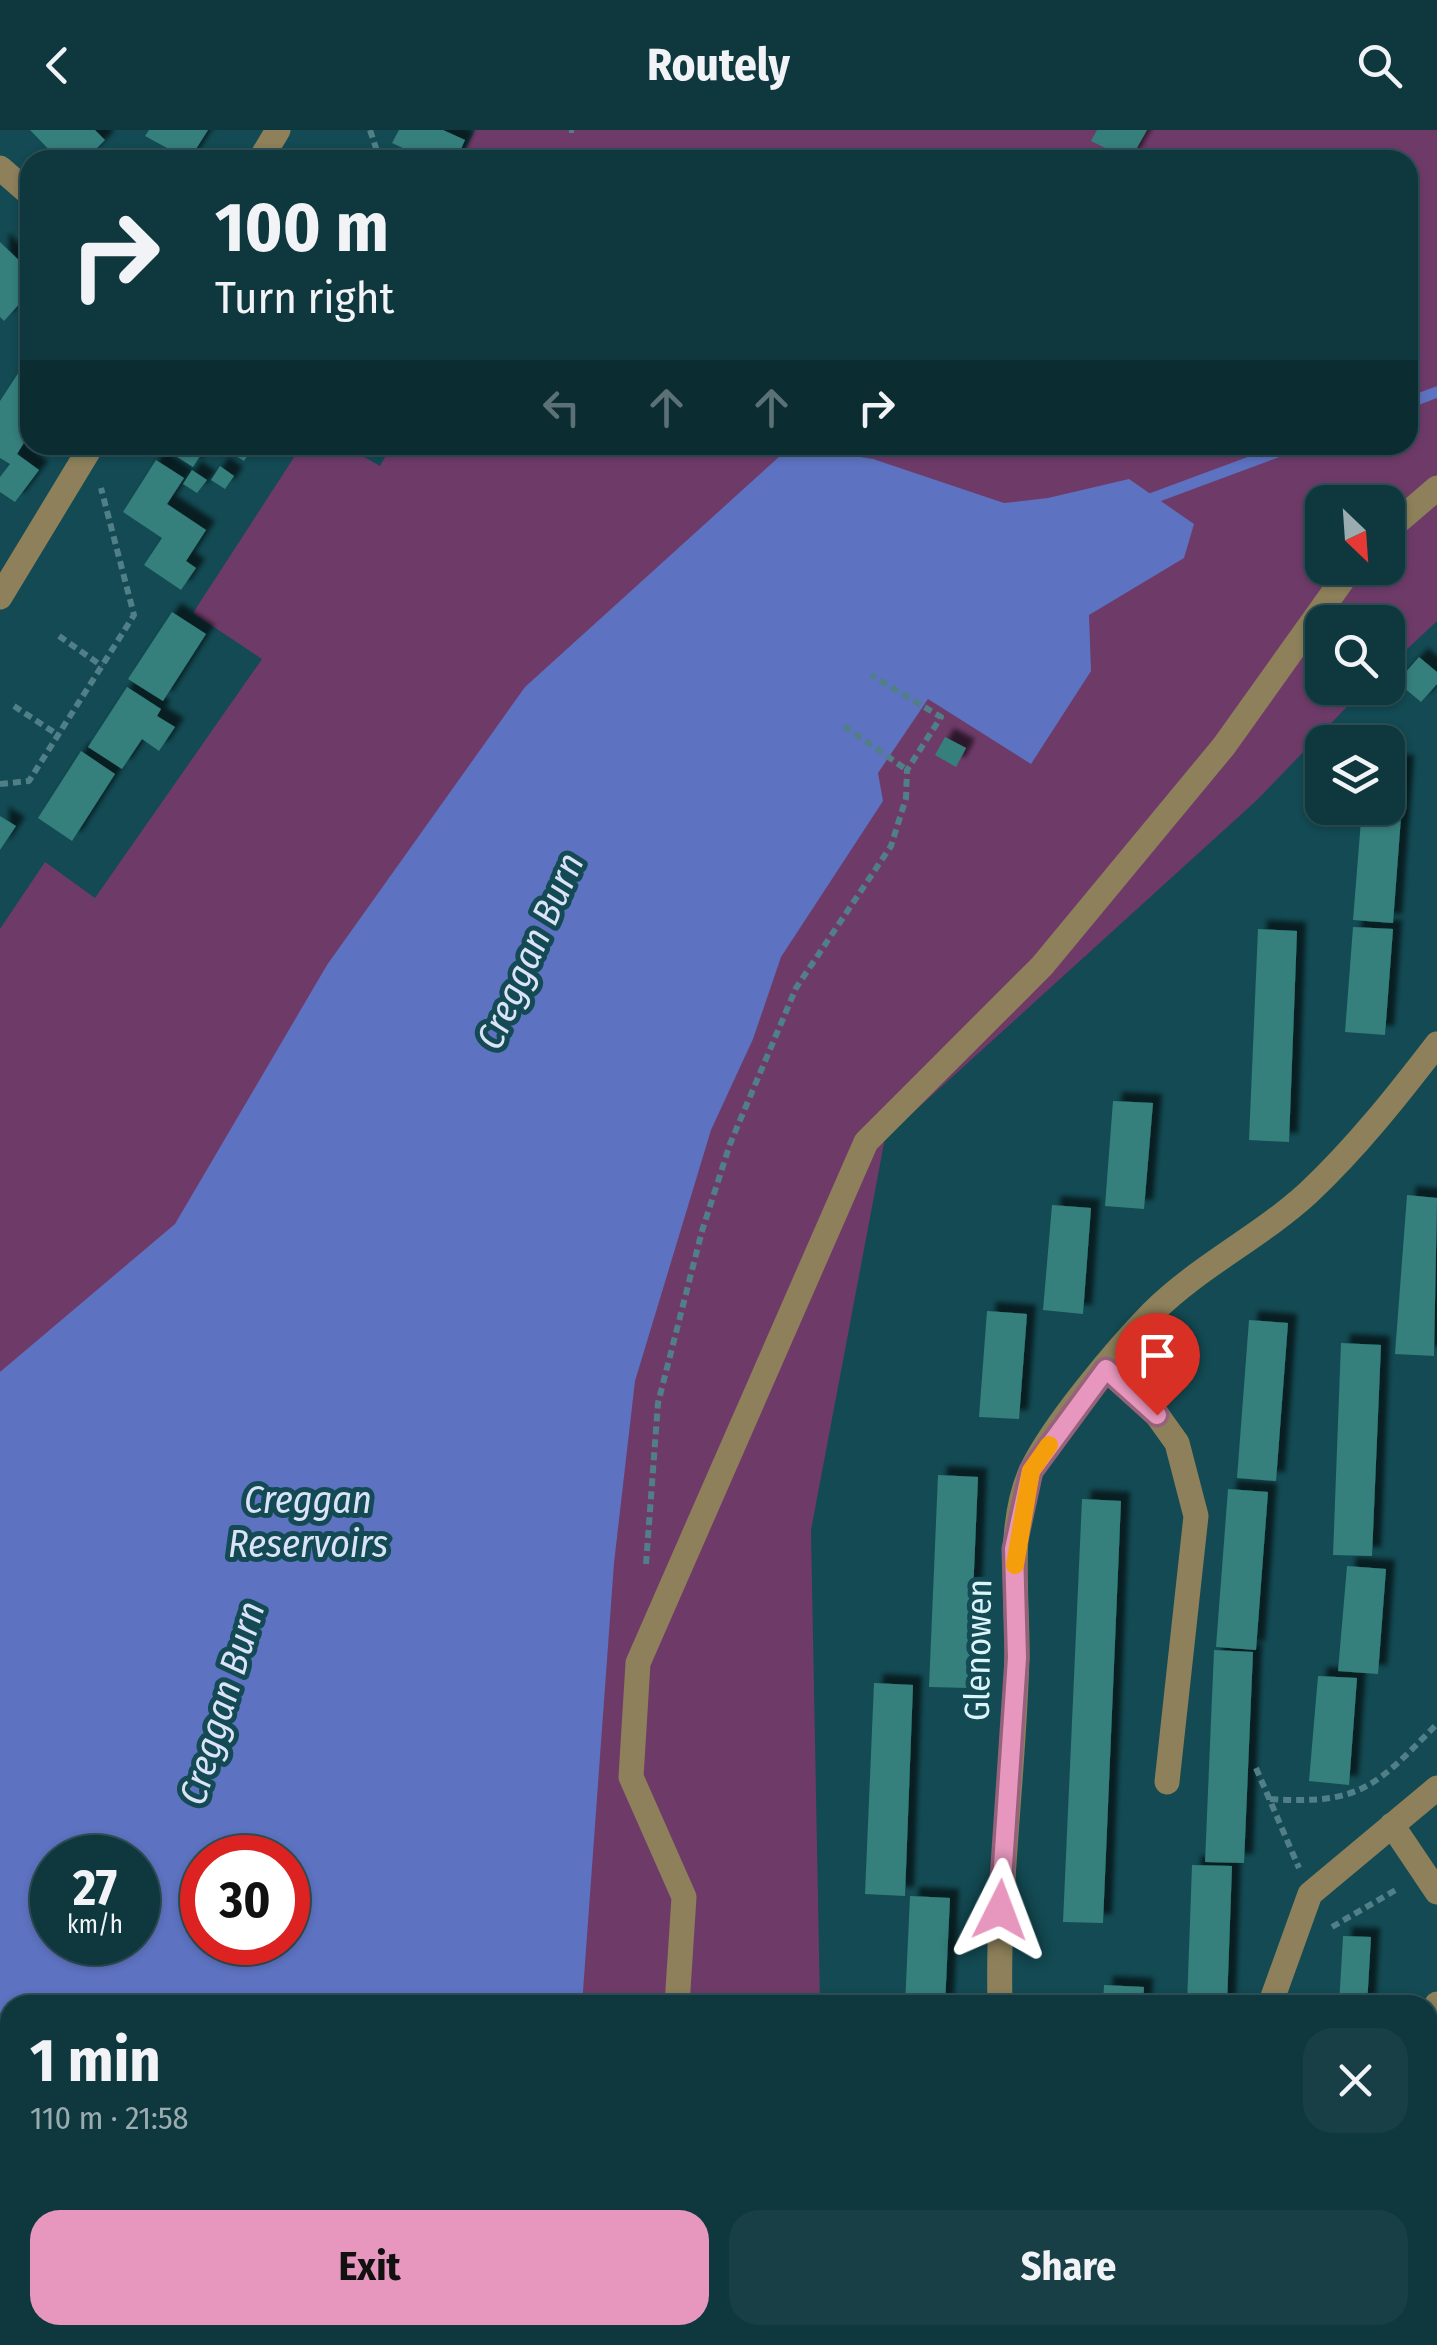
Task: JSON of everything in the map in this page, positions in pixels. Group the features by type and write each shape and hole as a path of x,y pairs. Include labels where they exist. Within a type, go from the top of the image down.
{"street":[{"path":"0,168 20,185"},
{"path":"0,597 86,455"},
{"path":"1405,515 1437,488"},
{"path":"678,1995 684,1897 632,1777 638,1663 866,1142 1054,951 1224,746 1339,585"},
{"name":"Glenowen","path":"1000,1995 1003,1847 1017,1658 1014,1549 1031,1471 1106,1369 1166,1301 1210,1263 1306,1195 1388,1108 1437,1044"},
{"path":"1106,1369 1157,1415 1177,1443 1196,1516 1167,1782"},
{"path":"1274,1995 1310,1894 1437,1788"},
{"path":"1392,1825 1437,1892"}],"path":[{"path":"0,784 29,781 134,615 101,489 110,474"},
{"path":"59,636 102,666"},
{"path":"646,1570 658,1404 719,1179 796,988 890,846 906,798 907,770 941,717 871,675"},
{"path":"14,706 58,735"},
{"path":"844,726 907,770"},
{"path":"1270,1799 1329,1802 1361,1790 1394,1768 1437,1724"}],"shaded area":[{"path":"475,130 1437,130 1437,621 1405,651 1405,605 1305,605 1305,705 1349,705 1329,725 1305,725 1305,750 1257,800 885,1138 811,1530 820,1995 0,1995 0,929 45,862 95,898 262,659 193,613 296,455 361,455 380,466 386,455 1418,455 1418,150 465,150"}],"water":[{"name":"Creggan Reservoirs","path":"781,455 873,459 1004,503 1048,498 1129,479 1194,524 1184,558 1089,615 1091,671 1031,764 928,699 878,773 883,801 781,957 753,1039 711,1130 635,1381 614,1563 583,1995 0,1995 0,1372 175,1224 327,965 525,687"}],"building":[{"path":"30,130 95,130 105,140 95,150 49,150"},
{"path":"149,130 208,130 195,150 171,150 145,136"},
{"path":"399,130 443,130 465,140 460,150 407,150 392,143"},
{"path":"1097,130 1147,130 1136,150 1109,150 1091,141"},
{"path":"0,242 20,261 20,303 4,321 0,317"},
{"path":"20,370 17,454 39,470 15,502 0,492 0,477 10,464 0,458 0,401"},
{"path":"174,455 201,455 193,467"},
{"path":"156,460 184,478 167,504 206,530 186,561 196,568 181,590 144,565 162,538 123,512"},
{"path":"220,466 234,476 225,489 211,480"},
{"path":"192,470 207,480 197,493 183,484"},
{"path":"172,612 206,634 163,701 128,679"},
{"path":"1419,657 1437,672 1437,684 1421,702 1405,689 1405,673"},
{"path":"127,687 161,709 157,716 175,727 159,751 142,739 122,769 88,747"},
{"path":"945,737 966,748 956,767 935,755"},
{"path":"81,751 115,774 72,841 38,818"},
{"path":"0,816 16,826 0,850"},
{"path":"1361,825 1400,825 1393,923 1353,920"},
{"path":"1353,927 1393,929 1385,1035 1345,1032"},
{"path":"1258,929 1297,931 1289,1142 1249,1140"},
{"path":"1113,1101 1153,1103 1144,1209 1105,1206"},
{"path":"1407,1195 1437,1198 1434,1356 1395,1354"},
{"path":"1052,1205 1091,1208 1083,1314 1043,1310"},
{"path":"987,1311 1027,1314 1019,1419 979,1417"},
{"path":"1249,1320 1288,1323 1276,1481 1237,1478"},
{"path":"1341,1343 1381,1345 1372,1556 1333,1555"},
{"path":"938,1475 978,1477 969,1688 929,1687"},
{"path":"1228,1489 1268,1492 1256,1650 1216,1647"},
{"path":"1082,1499 1121,1501 1103,1923 1063,1922"},
{"path":"1347,1566 1386,1569 1378,1674 1338,1671"},
{"path":"1214,1650 1253,1652 1244,1863 1205,1862"},
{"path":"1318,1676 1357,1678 1349,1785 1309,1781"},
{"path":"874,1683 913,1685 905,1896 865,1894"},
{"path":"1192,1865 1232,1866 1227,1995 1187,1995"},
{"path":"910,1896 950,1898 945,1995 905,1995"},
{"path":"1343,1936 1371,1937 1368,1995 1340,1995"},
{"path":"1104,1985 1144,1987 1144,1995 1104,1995"}],"waterway":[{"name":"Creggan Burn","path":"1418,399 1437,392"},
{"name":"Creggan Burn","path":"1145,501 1269,455"}],"slow traffic":[{"path":"1015,1565 1014,1549 1031,1471 1049,1445"}],"route":[{"path":"1000,1910 1017,1658 1014,1549 1031,1471 1106,1369 1157,1415"}]}
